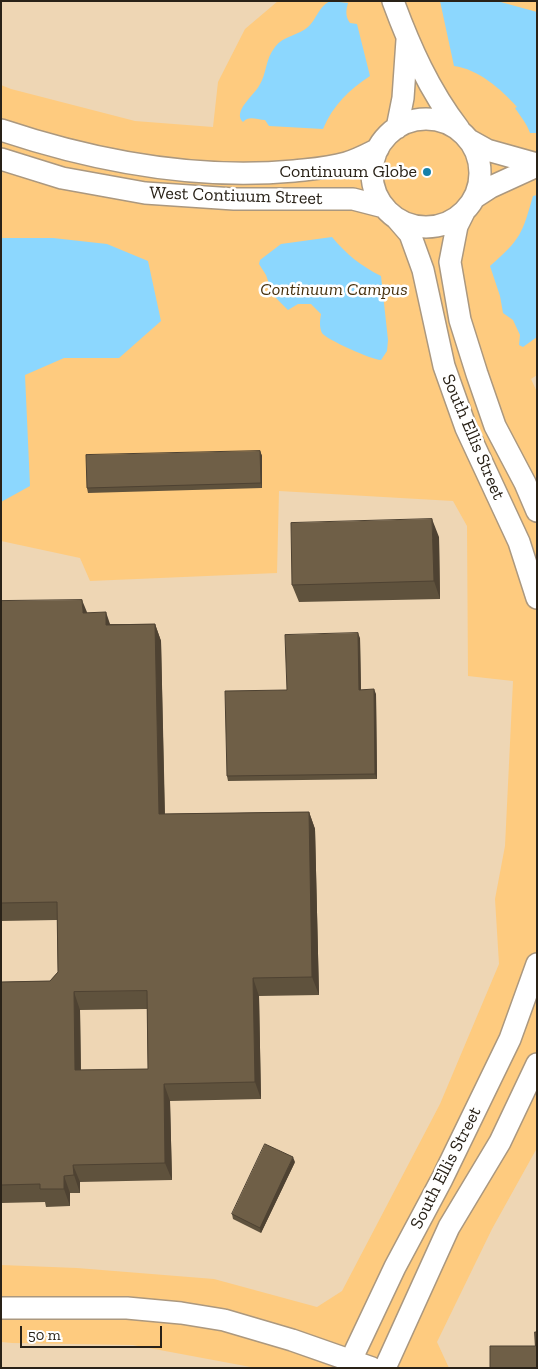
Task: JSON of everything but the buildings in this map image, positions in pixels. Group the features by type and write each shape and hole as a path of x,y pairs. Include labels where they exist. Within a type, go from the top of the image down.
{"street":[{"path":"393,1 422,72 445,110 466,136 476,153 480,168 480,183 469,205"},
{"path":"397,128 403,98 407,38"},
{"path":"431,119 448,124 487,150 537,165 492,187 449,222 432,227 414,226 391,213 376,194 373,179 373,164 378,149 386,137 397,128 413,121 431,119"},
{"name":"West Contiuum Street","path":"1,130 32,140 116,160 180,169 229,172 267,173 322,168 348,162 378,149"},
{"name":"West Contiuum Street","path":"1,159 62,178 145,193 234,199 353,199 391,213"},
{"name":"South Ellis Street","path":"469,205 456,226 450,262 460,320 476,374 496,426 537,511"},
{"name":"South Ellis Street","path":"391,213 410,234 423,270 444,366 466,428 519,542 537,598"},
{"name":"South Ellis Street","path":"350,1364 395,1267 442,1179 510,1039 537,964"},
{"name":"South Ellis Street","path":"385,1368 449,1227 500,1142 537,1064"},
{"path":"1,1308 127,1308 181,1313 224,1320 292,1340 350,1364 372,1368"}],"shaded area":[{"path":"1,1 537,1 537,1368 1,1368"}],"green space":[{"name":"Continuum Campus","path":"278,1 537,1 537,375 531,379 537,392 537,1148 492,1229 437,1342 449,1368 256,1368 133,1345 1,1342 1,1265 77,1268 214,1279 317,1307 342,1291 440,1104 499,964 495,899 505,846 513,681 468,676 467,526 453,501 279,491 277,573 90,581 80,558 1,541 1,85 135,121 213,127 218,82 245,29"}],"water":[{"path":"331,1 348,3 347,18 350,23 357,24 370,76 342,99 323,129 269,126 265,120 253,118 243,122 240,118 240,113 262,81 269,56 275,47 282,40 308,27 321,9"},
{"path":"440,1 497,1 537,12 537,133 530,133 515,108 517,107 504,93 472,71 454,66"},
{"path":"537,195 537,337 523,347 519,345 520,335 513,320 503,313 500,296 490,266 508,249 519,235 533,196"},
{"path":"332,237 354,259 381,276 388,340 387,351 381,360 350,349 325,336 320,328 321,314 311,304 298,304 288,310 273,295 266,275 259,264 260,260 281,244"},
{"path":"1,238 53,238 107,244 148,261 161,321 119,358 64,358 25,375 30,486 1,502"}],"place":[{"name":"Continuum Globe","path":"427,172"}]}
